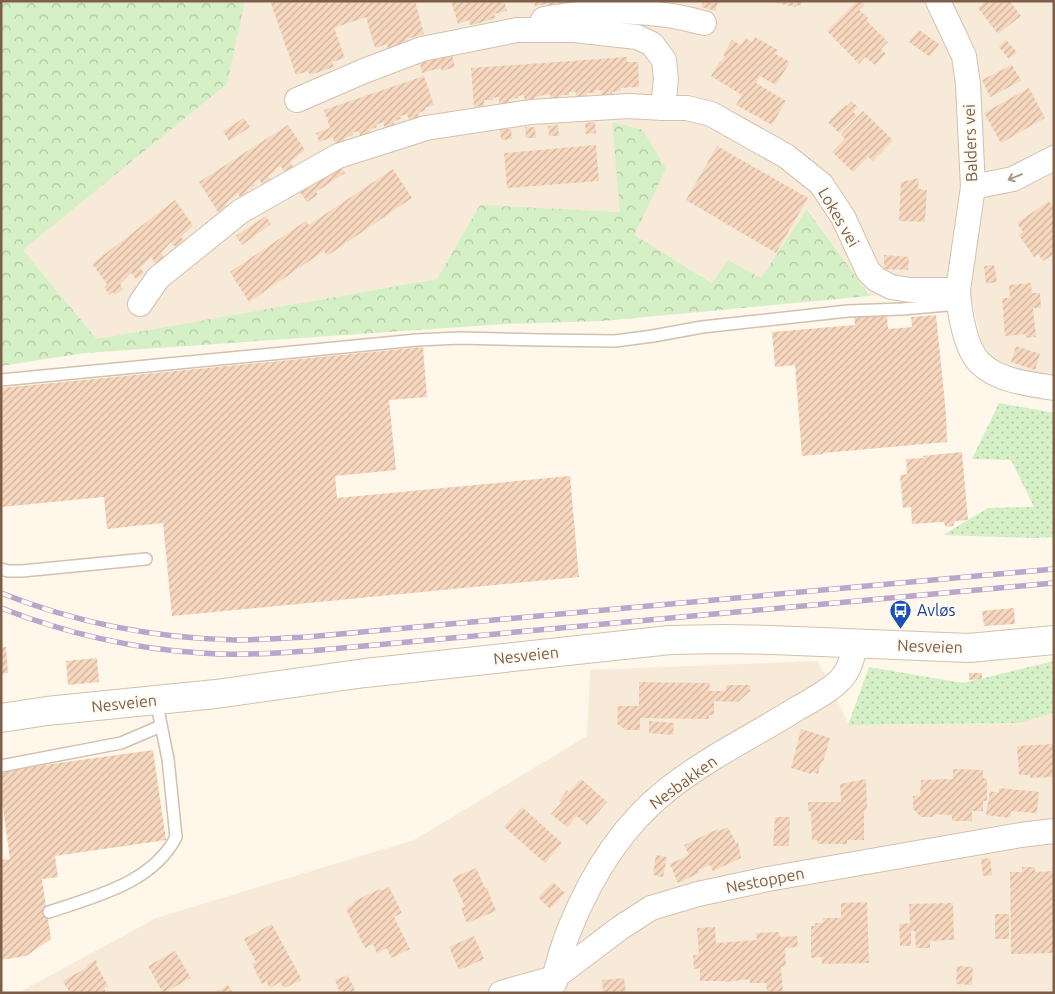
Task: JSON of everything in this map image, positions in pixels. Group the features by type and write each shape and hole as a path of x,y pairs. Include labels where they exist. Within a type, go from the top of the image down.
{"street":[{"name":"Balders vei","path":"938,1 964,56 968,93 973,187 959,297 964,330 970,347 980,363 999,376 1054,388"},
{"path":"538,30 544,19 620,10 678,16 704,23"},
{"path":"297,100 364,71 422,49 517,30 574,30 637,37 652,44 664,60 666,79 663,108"},
{"name":"Lokes vei","path":"140,304 158,278 242,211 338,156 426,128 531,112 629,106 687,108 711,114 786,156 821,184 843,217 868,271 876,279 891,287 959,297"},
{"path":"973,187 1013,179 1054,158"},
{"name":"Nesveien","path":"1,718 47,711 158,713 365,673 670,640 723,639 969,648 1054,640"},
{"name":"Nesbakken","path":"557,985 570,928 586,893 611,850 639,815 666,791 700,766 840,681 849,667 856,644"},
{"name":"Nestoppen","path":"501,993 557,985 620,928 651,908 698,894 768,879 1021,835 1054,831"}],"lane":[{"path":"1,380 417,340 460,338 615,340 653,336 702,327 848,311 902,309 959,297"},
{"path":"1,569 22,571 146,559"},
{"path":"1,766 121,743 158,713 168,759 176,837 163,856 137,878 99,895 49,912"}],"shaded area":[{"path":"245,1 1054,1 1054,381 988,367 968,286 870,296 808,209 761,278 728,260 713,283 633,235 666,169 612,123 621,212 480,206 437,279 97,339 23,250 227,84"},
{"path":"818,661 849,725 1018,723 1054,713 1054,993 18,993 156,918 414,840 587,736 590,670"}],"green space":[{"path":"1,1 245,1 227,84 23,250 97,339 437,279 480,205 620,212 612,122 643,130 666,169 634,235 712,283 728,260 761,278 807,209 870,296 603,321 505,324 85,353 1,366"},
{"path":"999,403 1054,413 1054,537 943,535 988,508 1034,507 1011,460 972,459"},
{"path":"1054,661 1054,713 1018,723 848,725 869,667 963,683"}],"building":[{"path":"270,1 415,1 424,34 407,39 408,43 388,49 387,44 375,48 366,17 334,28 345,58 332,62 334,67 310,75 308,71 296,75"},
{"path":"451,1 504,1 507,11 494,14 495,18 476,24 470,25 469,20 458,24"},
{"path":"534,1 573,1 573,4 548,8 547,4 535,6"},
{"path":"703,1 718,1 716,11 701,7"},
{"path":"767,1 802,1 801,6 796,5 796,7"},
{"path":"857,1 861,1 864,5 859,10 868,18 866,20 888,42 881,49 886,54 875,65 865,57 859,64 827,31"},
{"path":"986,1 1010,1 1021,16 998,34 978,8"},
{"path":"919,30 939,44 930,57 909,42"},
{"path":"755,37 778,50 775,54 790,62 776,85 760,76 756,83 786,101 772,125 736,105 742,95 711,76 725,56 723,55 732,40 741,45 745,38 752,42"},
{"path":"1006,40 1017,52 1009,59 999,47"},
{"path":"452,55 455,67 442,71 441,68 422,73 420,63"},
{"path":"627,57 627,62 638,62 639,87 620,88 621,91 612,92 612,97 602,98 601,90 595,90 595,93 586,93 587,99 576,100 576,92 569,92 569,95 561,95 561,101 550,102 550,94 535,97 535,103 525,103 524,95 509,99 510,105 499,105 499,97 492,98 493,100 484,100 484,106 474,107 471,68"},
{"path":"1012,65 1021,81 990,97 982,80"},
{"path":"424,76 434,105 418,113 420,119 410,122 407,114 400,116 401,119 394,121 395,127 385,130 383,122 369,130 371,135 361,138 358,131 352,133 353,135 344,138 346,143 336,147 333,137 319,142 316,133 330,128 324,110"},
{"path":"1029,88 1045,118 1001,143 984,113"},
{"path":"852,101 858,107 853,112 857,116 839,133 828,122"},
{"path":"863,111 893,140 873,161 868,157 853,172 832,152 845,139 841,135 843,132"},
{"path":"244,118 250,127 229,141 223,131"},
{"path":"595,122 596,133 586,134 585,123"},
{"path":"288,125 305,150 290,162 293,167 285,173 281,166 275,169 276,171 268,176 272,182 264,187 259,179 254,183 255,185 247,190 250,195 242,201 238,193 225,204 229,209 220,215 199,182"},
{"path":"558,125 559,136 549,136 548,126"},
{"path":"525,127 535,127 536,138 526,138"},
{"path":"500,129 511,129 512,139 501,140"},
{"path":"596,145 599,181 507,188 504,153"},
{"path":"717,146 808,198 776,253 686,200"},
{"path":"339,165 345,173 316,192 318,195 307,202 300,192"},
{"path":"393,169 412,198 327,256 324,251 249,302 230,272 306,221 309,225"},
{"path":"919,178 918,189 927,190 925,222 899,221 901,182"},
{"path":"175,200 193,225 181,237 185,242 176,248 171,242 161,253 164,258 156,264 151,257 140,268 144,273 136,279 131,273 120,284 123,289 115,295 113,292 109,295 104,287 107,284 92,264"},
{"path":"1049,201 1054,208 1054,254 1043,261 1038,254 1034,257 1019,235 1023,232 1017,223"},
{"path":"266,216 271,224 242,245 236,236"},
{"path":"884,255 909,257 908,270 884,269"},
{"path":"994,265 997,282 986,284 984,266"},
{"path":"1031,283 1032,293 1040,293 1041,308 1033,308 1036,337 1026,338 1025,334 1005,336 1002,298 1010,298 1009,285"},
{"path":"887,314 888,329 912,327 911,317 936,315 947,442 802,456 795,365 775,367 772,332 855,325 854,317"},
{"path":"1016,346 1040,354 1035,370 1011,362"},
{"path":"423,347 427,397 389,400 396,470 335,476 337,498 570,476 579,577 172,616 163,523 107,529 104,497 1,507 1,388"},
{"path":"962,452 968,520 955,521 953,526 946,527 943,522 912,524 911,507 903,508 900,475 907,474 906,459"},
{"path":"1014,608 1015,624 984,626 982,611"},
{"path":"6,647 8,673 1,674 1,648"},
{"path":"97,658 99,682 68,685 66,661"},
{"path":"969,673 982,673 982,679 969,680"},
{"path":"639,682 710,683 709,691 726,691 726,685 750,685 750,691 738,702 714,701 714,715 709,715 709,719 640,718 640,730 626,730 617,724 618,706 639,706"},
{"path":"649,721 674,723 673,735 649,733"},
{"path":"801,729 830,738 818,774 812,772 811,774 791,768"},
{"path":"1054,744 1054,777 1030,778 1030,775 1019,775 1017,746"},
{"path":"153,750 166,840 55,856 58,877 42,879 51,939 26,956 1,960 1,860 10,859 1,794 1,771"},
{"path":"953,769 983,770 983,778 987,779 987,801 983,801 983,811 972,811 972,821 952,821 952,815 934,814 934,817 921,817 913,809 913,796 920,796 921,780 953,779"},
{"path":"581,779 607,802 587,825 577,816 567,827 551,814 561,803 559,801 567,790 569,792"},
{"path":"866,779 867,810 864,811 864,840 847,840 847,844 818,844 817,840 812,840 811,811 808,811 808,802 841,802 840,784"},
{"path":"999,788 1039,792 1037,813 1011,811 1010,818 986,815 990,791 998,793"},
{"path":"522,807 562,843 545,863 504,827"},
{"path":"775,817 790,817 789,846 773,846"},
{"path":"728,827 736,843 738,842 741,858 713,871 710,865 698,870 699,873 678,883 670,864 689,855 684,845 718,829 719,831"},
{"path":"656,855 667,857 663,877 653,875"},
{"path":"990,858 992,875 983,876 981,859"},
{"path":"1022,867 1035,867 1035,872 1054,871 1054,953 1011,954 1010,872 1022,872"},
{"path":"476,868 485,888 489,890 496,911 467,923 461,908 465,907 452,878"},
{"path":"553,882 565,893 550,909 538,897"},
{"path":"389,887 402,913 394,917 410,949 391,958 387,948 377,953 373,944 365,948 346,909 354,904 353,902 380,889 381,891"},
{"path":"867,902 869,963 822,964 822,957 811,958 811,926 815,926 815,923 823,923 823,918 841,918 841,903"},
{"path":"953,903 954,940 930,941 930,948 916,948 915,931 911,931 911,946 900,946 899,924 910,923 909,904"},
{"path":"995,914 1009,914 1009,939 995,939"},
{"path":"272,924 302,980 284,988 280,982 270,988 266,981 262,984 252,964 256,962 244,939"},
{"path":"715,927 716,943 757,940 756,933 779,932 780,937 797,936 798,947 785,948 786,966 781,967 783,991 767,992 766,983 750,983 750,979 725,982 700,981 700,968 694,969 693,955 699,955 697,928"},
{"path":"474,936 484,959 459,970 449,947"},
{"path":"175,951 191,978 163,993 148,966"},
{"path":"96,960 96,964 108,986 104,988 106,993 70,993 63,981 88,967 87,965"},
{"path":"957,966 973,967 972,985 956,984"},
{"path":"348,975 356,993 340,993 335,980"},
{"path":"624,978 626,993 603,993 602,980"},
{"path":"228,985 233,993 214,993"}],"railway":[{"path":"1,593 58,613 116,627 175,636 244,640 307,637 1054,569"},
{"path":"1,608 50,625 125,644 176,651 242,654 309,651 1054,583"}],"place":[{"name":"Avløs","path":"901,629"}]}
